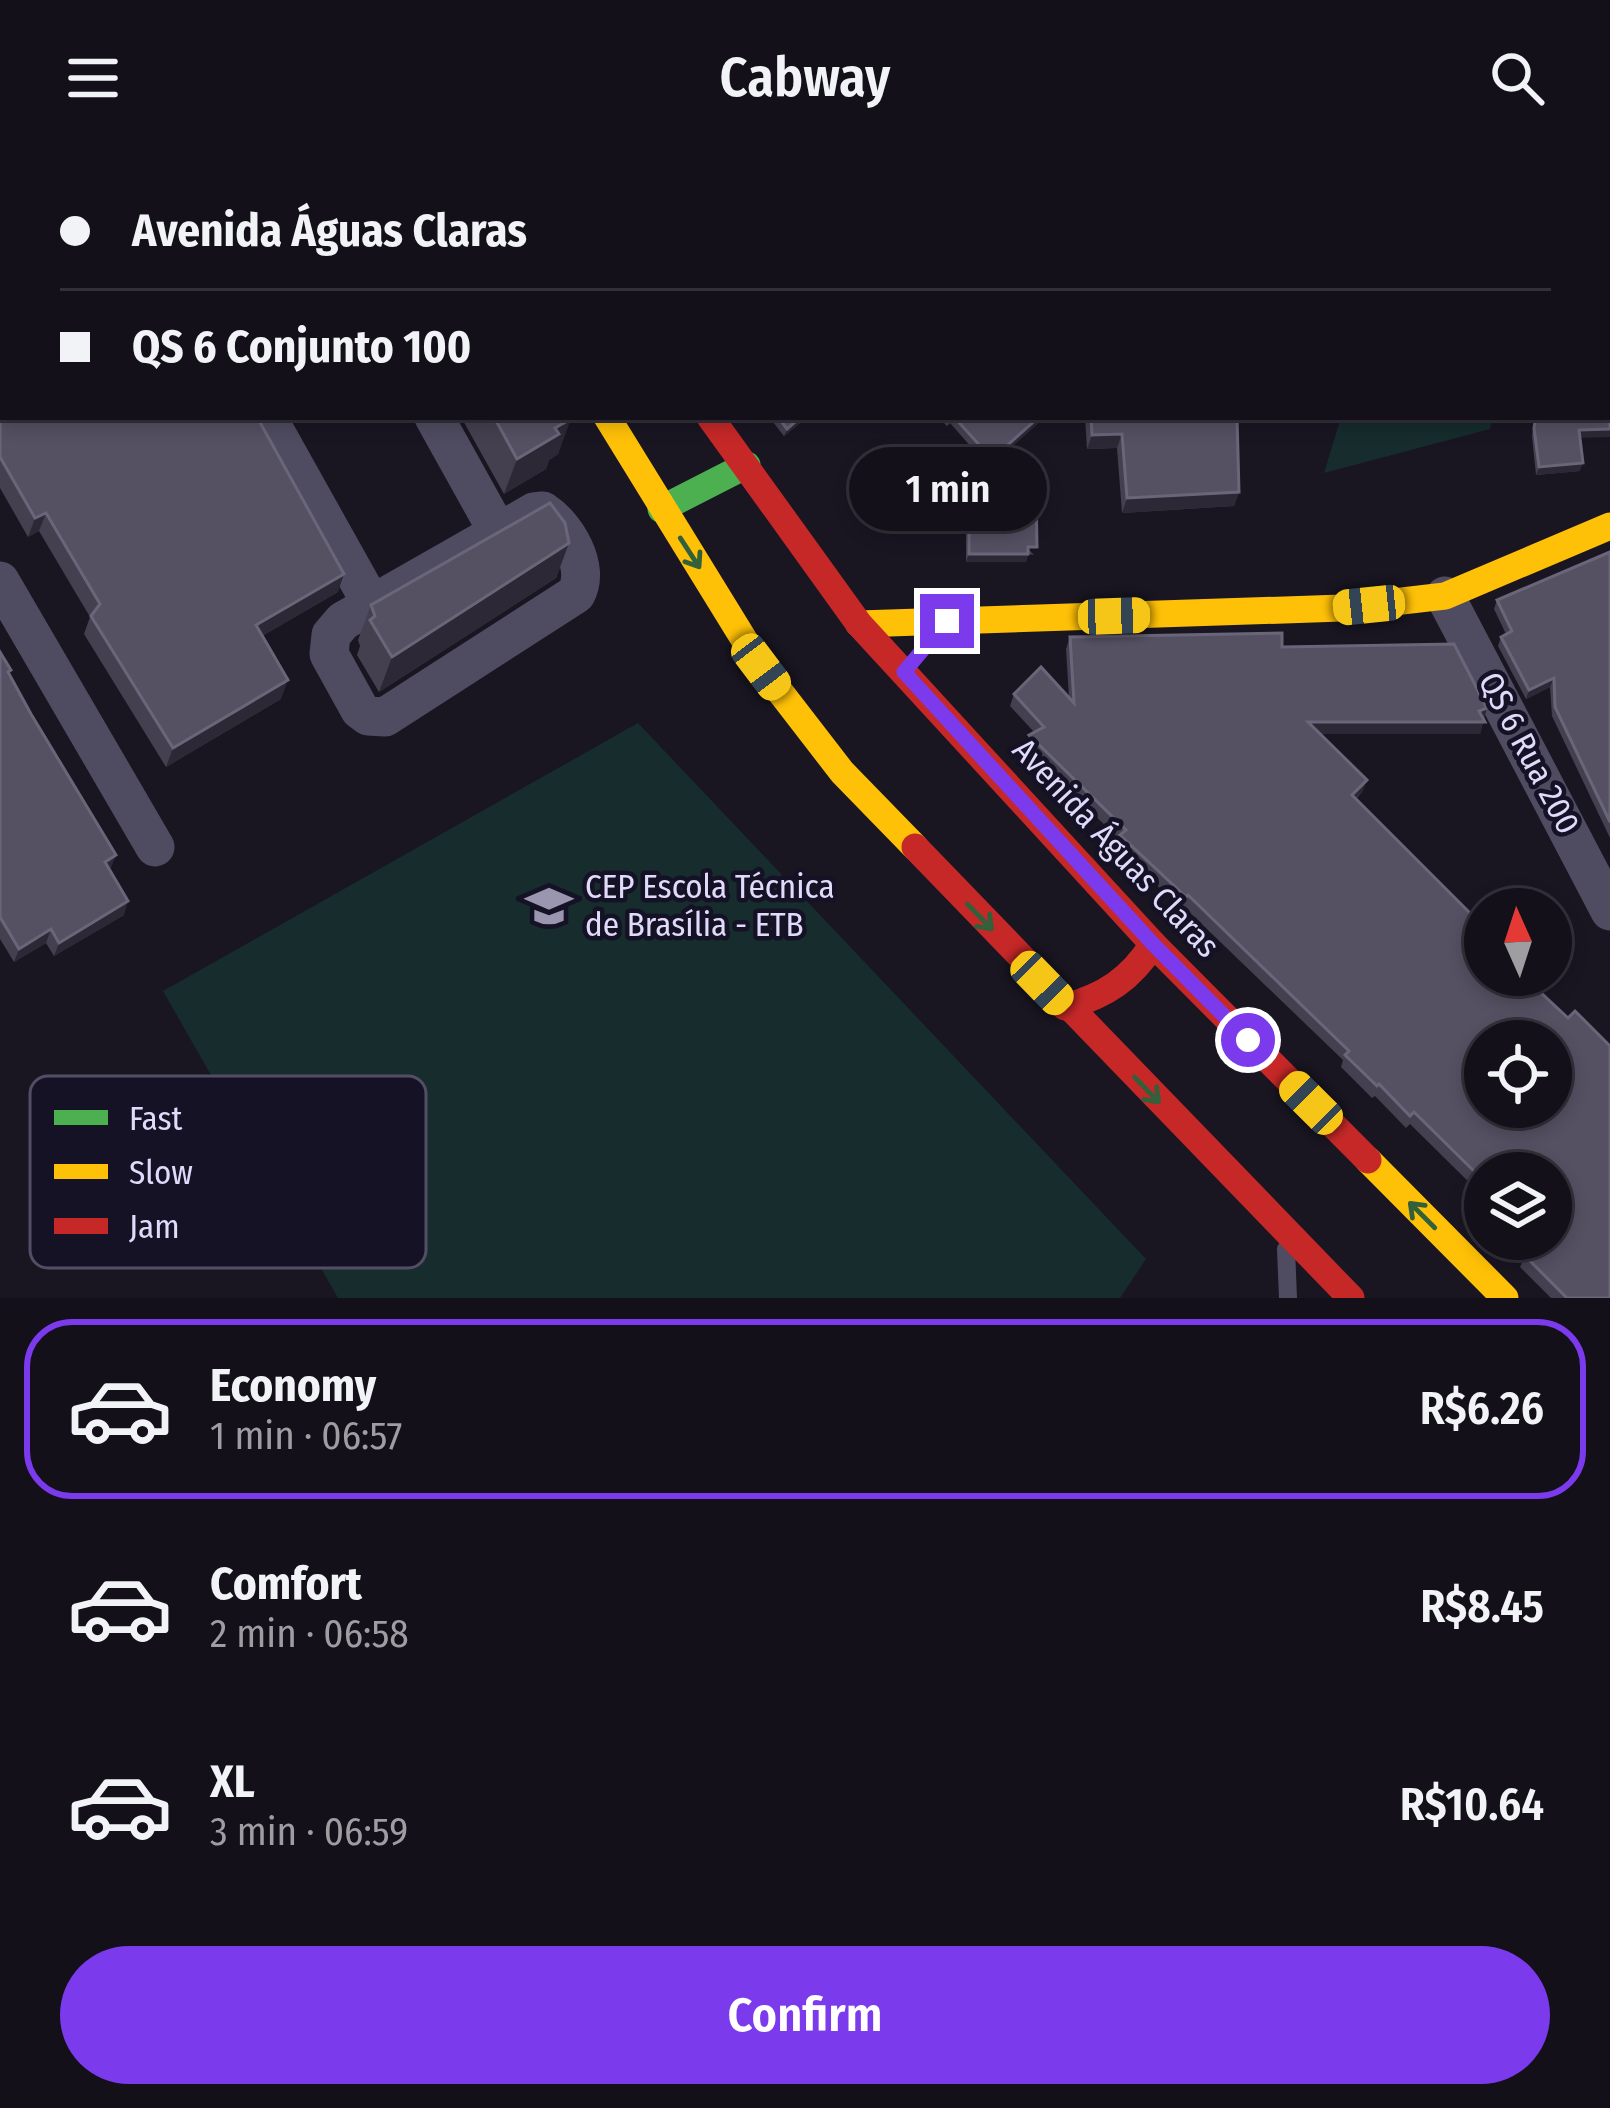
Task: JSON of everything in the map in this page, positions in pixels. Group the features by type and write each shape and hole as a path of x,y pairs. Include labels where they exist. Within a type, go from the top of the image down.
{"main road":[{"path":"609,420 761,667 842,772 1351,1298"},
{"name":"Avenida Águas Claras","path":"712,420 859,623 1153,944 1505,1298"},
{"path":"661,509 748,465"},
{"path":"859,623 1342,608 1445,596 1610,526"},
{"path":"904,672 947,621"},
{"path":"1065,1007 1099,1000 1117,990 1153,944"}],"street":[{"path":"269,420 371,603"},
{"path":"436,420 498,532"},
{"path":"543,511 553,518 581,564 582,584 576,593 385,718 360,710 329,654 328,645 343,621 371,603 534,512 543,511"},
{"path":"0,581 155,847"},
{"name":"QS 6 Rua 200","path":"1445,596 1596,846 1610,911"}],"lane":[{"path":"1286,1232 1288,1298"}],"green space":[{"path":"1340,420 1492,420 1490,429 1324,473"},
{"name":"CEP Escola Técnica de Brasília - ETB","path":"638,723 1146,1259 1120,1298 338,1298 321,1268 426,1268 426,1076 211,1076 163,991"}],"building":[{"path":"0,420 259,420 344,574 256,625 288,680 173,748 91,616 100,604 46,513 35,518 0,457"},
{"path":"496,420 569,420 555,428 559,434 517,459"},
{"path":"957,420 1036,420 992,459"},
{"path":"1091,420 1237,420 1239,492 1127,498 1122,434 1092,435"},
{"path":"1535,420 1610,420 1610,429 1579,430 1583,463 1539,467"},
{"path":"969,489 1036,489 1037,547 1028,547 1028,554 969,554"},
{"path":"550,503 565,523 569,543 392,657 370,620 375,616 371,605"},
{"path":"1610,552 1610,822 1555,707 1554,678 1529,690 1501,637 1512,631 1497,600"},
{"path":"1282,633 1282,647 1454,644 1487,708 1479,711 1485,722 1308,722 1367,780 1352,795 1464,907 1464,996 1544,996 1568,1018 1575,1011 1610,1046 1610,1298 1567,1298 1529,1260 1572,1260 1572,1152 1464,1152 1464,1161 1414,1112 1410,1116 1345,1055 1349,1051 1120,835 1126,830 1029,735 1044,727 1014,694 1041,667 1074,703 1070,637"},
{"path":"0,652 31,714 116,855 105,862 128,901 59,943 51,929 19,949 0,917"}],"traffic: fast":[{"path":"661,509 747,465"}],"traffic: slow":[{"path":"609,420 761,667 842,772 915,847"},
{"path":"859,624 1342,608 1445,596 1610,526"},
{"path":"1368,1160 1505,1298"}],"traffic: jam":[{"path":"712,420 859,624 1153,944 1368,1160"},
{"path":"915,847 1351,1298"},
{"path":"1065,1007 1116,984 1153,944"}],"place":[{"name":"CEP Escola Técnica de Brasília - ETB","path":"549,906"}],"route":[{"path":"947,621 904,672 1153,944 1248,1040"}]}
